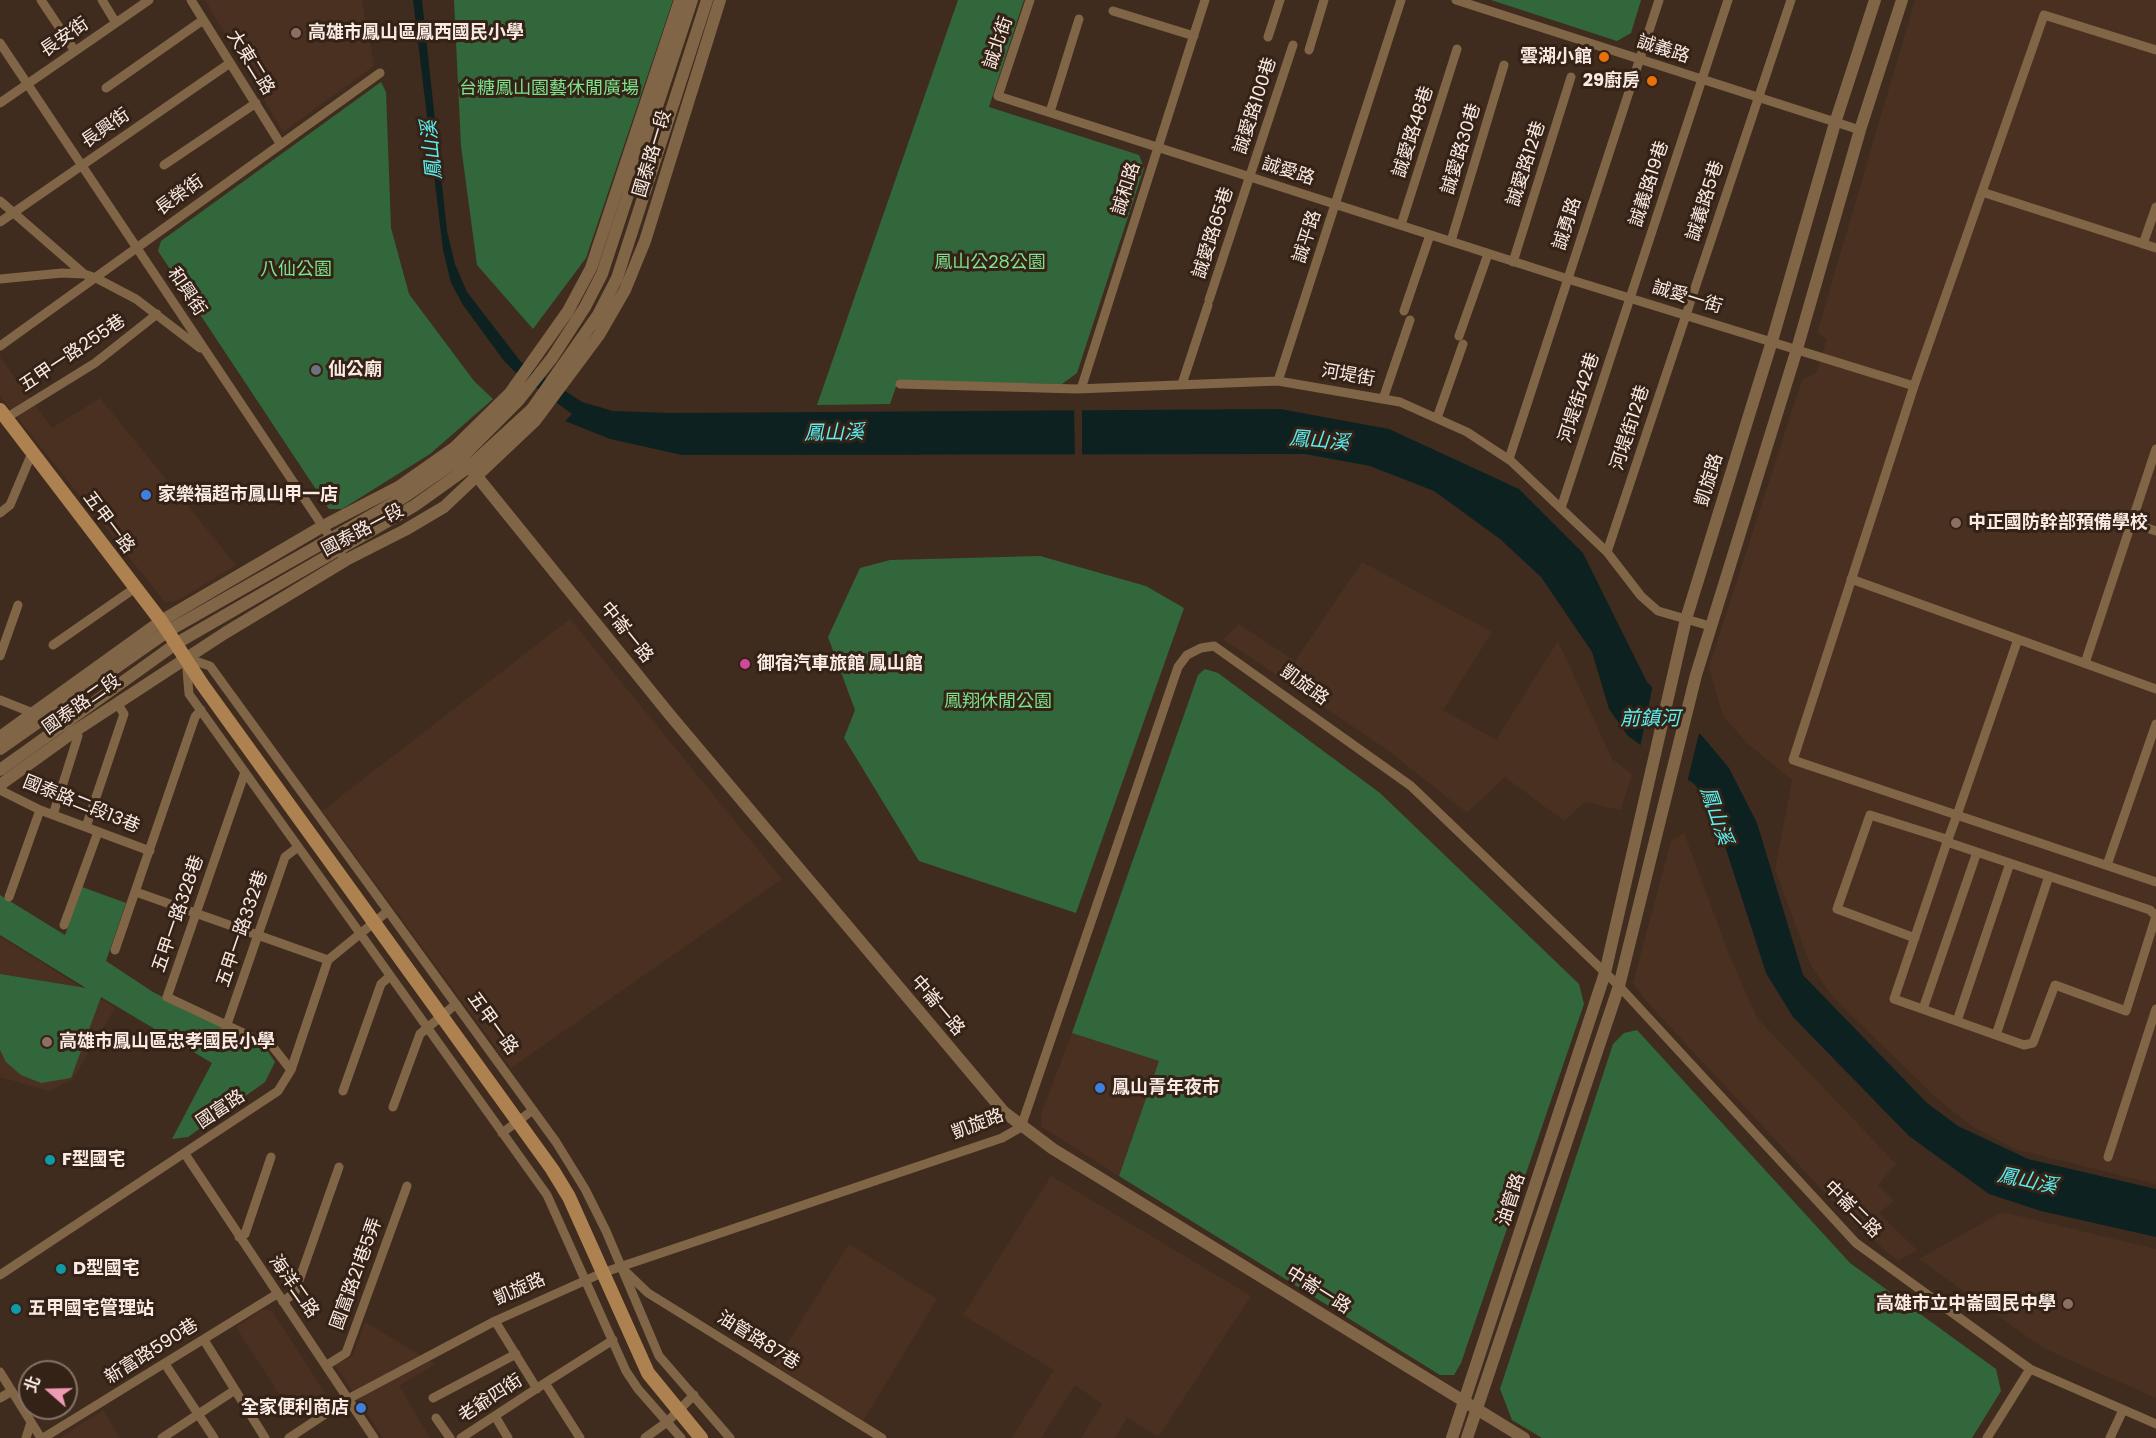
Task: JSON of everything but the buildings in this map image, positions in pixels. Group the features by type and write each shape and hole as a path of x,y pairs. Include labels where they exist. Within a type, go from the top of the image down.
{"main road":[{"name":"五甲一路","path":"3,414 177,643 202,684 518,1122 569,1197 648,1373 701,1438"}],"street":[{"path":"41,0 75,51"},
{"path":"102,0 116,23"},
{"name":"長安街","path":"0,104 149,0"},
{"name":"大東二路","path":"191,0 280,143"},
{"name":"國泰路一段","path":"546,356 591,268 680,0"},
{"name":"國泰路一段","path":"177,643 338,549 383,526 462,457 514,397 585,307 602,274 692,0"},
{"name":"國泰路一段","path":"566,372 617,278 707,0"},
{"name":"國泰路一段","path":"566,372 600,335 625,291 637,261 720,0"},
{"name":"誠北街","path":"998,96 1030,0"},
{"name":"誠和路","path":"1081,388 1205,0"},
{"path":"1268,37 1280,0"},
{"path":"1309,50 1324,0"},
{"name":"誠平路","path":"1278,381 1401,0"},
{"name":"誠義路","path":"1456,0 1860,130"},
{"name":"誠勇路","path":"1509,459 1659,0"},
{"name":"誠義路19巷","path":"1630,298 1728,0"},
{"name":"誠義路5巷","path":"1686,315 1791,0"},
{"name":"凱旋路","path":"1605,973 1686,619 1772,341 1835,123 1875,0"},
{"path":"1619,987 1695,675 1797,349 1860,130 1902,0"},
{"path":"1113,11 1194,36"},
{"path":"2156,50 2044,15 1914,386 1793,760 2156,882"},
{"path":"1050,112 1079,19"},
{"path":"106,88 203,20"},
{"name":"和興街","path":"0,43 346,560"},
{"name":"誠愛路100巷","path":"1250,177 1293,45"},
{"name":"誠愛路48巷","path":"1401,225 1457,49"},
{"name":"長興街","path":"0,222 230,63"},
{"name":"誠愛路30巷","path":"1451,241 1504,65"},
{"name":"長榮街","path":"0,346 380,73"},
{"name":"誠愛路12巷","path":"1513,262 1571,77"},
{"name":"誠愛路","path":"998,96 1568,279"},
{"path":"164,165 256,103"},
{"name":"誠愛路65巷","path":"1182,384 1250,177"},
{"path":"1982,192 2156,248"},
{"path":"0,201 84,274"},
{"path":"2144,244 2156,207"},
{"path":"1404,311 1430,235"},
{"path":"1437,418 1488,254"},
{"path":"0,279 33,274 84,274 96,278 157,314 189,338 213,361"},
{"name":"誠愛一街","path":"1568,279 1914,386"},
{"name":"河堤街42巷","path":"1561,508 1630,298"},
{"name":"五甲一路255巷","path":"3,414 95,363 157,314"},
{"name":"河堤街12巷","path":"1607,552 1686,315"},
{"path":"1383,399 1410,320"},
{"path":"536,412 566,372"},
{"name":"河堤街","path":"900,384 1081,388 1278,381 1400,402 1467,432 1509,459 1607,552 1641,596 1658,610 1710,626"},
{"name":"國泰路一段","path":"164,626 327,532 375,514 536,412"},
{"name":"國泰路一段","path":"186,658 346,560 444,507 478,477 536,412"},
{"path":"2085,663 2156,449"},
{"path":"0,513 10,505 32,453"},
{"name":"中崙一路","path":"462,457 677,724 1004,1112 1021,1127 1524,1438"},
{"path":"2132,523 2156,531"},
{"path":"1851,579 2156,689"},
{"path":"53,645 135,588"},
{"path":"0,656 18,605"},
{"name":"國泰路二段","path":"0,749 39,715 164,626"},
{"path":"1915,938 1837,909 1870,815 1947,842 2150,910 2156,916 2126,1011 2055,985 2032,1043 2024,1045 1894,999 1915,938 1947,842 2018,639"},
{"name":"國泰路二段","path":"0,770 177,643"},
{"name":"凱旋路","path":"289,1438 348,1399 495,1321 602,1273 1002,1138 1021,1127 1178,667 1187,655 1201,648 1214,646 1229,655 1411,786 1605,973"},
{"name":"國泰路二段","path":"0,785 75,731 186,658"},
{"name":"五甲一路","path":"681,1438 632,1380 548,1195 201,711 187,685 186,658 210,666 533,1110 585,1189 639,1304 659,1356 730,1438"},
{"path":"0,700 63,724 75,731 78,736 53,815"},
{"path":"86,827 124,714 117,703"},
{"path":"115,950 195,717 201,711"},
{"name":"國泰路二段","path":"0,737 39,715"},
{"path":"2107,865 2156,724"},
{"name":"五甲一路328巷","path":"245,772 167,997 226,1027 273,1047 291,1070"},
{"name":"國泰路二段13巷","path":"0,790 40,810 150,850"},
{"path":"9,897 40,810"},
{"path":"64,925 98,832"},
{"name":"五甲一路332巷","path":"226,1027 285,857 298,847"},
{"path":"1923,1009 1977,852"},
{"path":"1957,1021 2010,863"},
{"path":"1996,1035 2049,876"},
{"path":"136,892 328,960 388,911"},
{"name":"國富路","path":"0,1275 278,1091 291,1070 328,960"},
{"name":"中崙二路","path":"1605,973 1856,1242 2030,1370 2156,1424"},
{"name":"油管路","path":"1452,1438 1605,973"},
{"path":"343,1091 381,984 390,975"},
{"name":"油管路","path":"1467,1438 1619,987"},
{"path":"393,1107 420,1034 456,1004"},
{"path":"2108,1157 2156,1009"},
{"path":"502,1133 533,1110"},
{"name":"海洋二路","path":"185,1154 374,1438"},
{"path":"239,1237 245,1234 272,1156"},
{"path":"280,1298 295,1292 339,1167"},
{"name":"國富路21巷5弄","path":"327,1365 346,1353 407,1186"},
{"name":"油管路87巷","path":"620,1267 648,1293 882,1438"},
{"name":"新富路590巷","path":"42,1438 204,1340 280,1298"},
{"path":"495,1321 516,1354 541,1386 613,1340"},
{"path":"204,1340 265,1438"},
{"path":"433,1398 516,1354"},
{"path":"165,1364 214,1438"},
{"path":"1987,1438 2030,1370"},
{"path":"0,1372 42,1438"},
{"name":"老爺四街","path":"461,1438 541,1386 580,1438"},
{"path":"162,1438 235,1390"},
{"path":"0,1398 12,1391"},
{"path":"645,1438 667,1422 694,1395"},
{"path":"2110,1438 2123,1410"},
{"path":"495,1416 508,1438"},
{"path":"436,1418 450,1438"},
{"path":"26,1438 32,1422"}],"shaded area":[{"name":"高雄市鳳山區鳳西國民小學","path":"205,0 362,0 374,66 283,132"},
{"name":"中正國防幹部預備學校","path":"1915,0 2156,0 2156,1184 2015,1149 1973,1127 1935,1097 1832,996 1810,964 1775,870 1792,780 1747,743 1723,716 1709,667 1802,380 1816,373 1827,339 1817,333"},
{"path":"0,357 52,428 100,398 236,565 177,601 165,602 0,396"},
{"path":"1362,562 1492,632 1443,710 1496,740 1558,641 1612,759 1632,774 1621,810 1585,802 1564,821 1505,777 1467,813 1386,749 1223,639 1239,624 1295,661"},
{"path":"570,619 782,879 511,1068 322,811"},
{"path":"1684,833 1730,957 1757,1018 1896,1164 1878,1185 1894,1201 1879,1213 1917,1250 1898,1261 1852,1222 1647,1002 1633,983 1671,841"},
{"name":"高雄市鳳山區忠孝國民小學","path":"0,937 115,1008 73,1079 49,1091 0,1077"},
{"name":"鳳山青年夜市","path":"1072,1033 1159,1061 1119,1176 1042,1127 1041,1114"},
{"path":"1051,1176 1251,1296 1158,1437 1127,1417 1115,1438 1081,1438 1102,1404 1075,1385 1041,1438 1012,1438 1054,1370 963,1315"},
{"name":"高雄市立中崙國民中學","path":"2002,1212 2156,1249 2156,1398 2043,1348 1919,1259"},
{"path":"849,1244 937,1299 863,1421 774,1365"},
{"path":"263,1309 272,1311 325,1393 324,1404 295,1419 236,1327"},
{"path":"365,1322 435,1364 399,1386 430,1438 383,1438 335,1365 353,1356"},
{"path":"103,1410 120,1438 60,1438"}],"green space":[{"name":"台糖鳳山園藝休閒廣場","path":"454,0 673,0 586,258 533,329 477,265 461,146"},
{"name":"鳳山公28公園","path":"958,0 1024,0 989,107 1139,155 1144,168 1077,373 1062,384 898,381 890,404 817,405"},
{"path":"1491,0 1641,0 1631,33 1617,41"},
{"name":"八仙公園","path":"381,82 386,92 391,228 409,294 474,381 493,399 430,454 342,509 329,509 158,251 161,241"},
{"name":"鳳翔休閒公園","path":"1040,556 1146,586 1184,608 1076,913 919,861 844,738 855,710 828,637 860,568 890,560"},
{"path":"1205,669 1218,673 1380,793 1579,984 1584,1004 1461,1363 1454,1375 1440,1375 1119,1176 1159,1061 1072,1033 1198,675"},
{"path":"82,887 126,903 106,961 153,992 267,1050 275,1062 265,1082 188,1137 172,1139 212,1063 101,997 71,1078 41,1083 21,1075 6,1062 0,1050 0,974 86,988 0,935 0,895 65,935"},
{"path":"1637,1030 1850,1263 1996,1369 2001,1391 1972,1438 1542,1438 1512,1420 1500,1389 1613,1044 1624,1033"}],"water":[{"name":"前鎮河","path":"413,0 422,0 447,231 455,264 467,292 521,362 582,402 613,411 670,413 1280,409 1389,429 1519,489 1583,553 1647,682 1703,737 1729,768 1757,823 1803,975 1927,1103 1958,1126 2028,1159 2156,1189 2156,1237 2041,1211 1989,1194 1909,1136 1793,1017 1766,973 1712,806 1694,784 1628,736 1609,709 1592,652 1541,577 1500,539 1434,491 1370,466 1305,454 682,455 610,439 565,421 572,414 515,372 504,361 463,305 451,283 443,250"}],"pier":[{"path":"1074,409 1082,409 1082,458 1075,458"},
{"path":"1653,684 1700,729 1687,783 1640,748"}],"place":[{"name":"高雄市鳳山區鳳西國民小學","path":"296,33"},
{"name":"雲湖小館","path":"1604,57"},
{"name":"29廚房","path":"1652,81"},
{"name":"仙公廟","path":"316,370"},
{"name":"家樂福超市鳳山甲一店","path":"146,495"},
{"name":"中正國防幹部預備學校","path":"1956,523"},
{"name":"御宿汽車旅館 鳳山館","path":"745,664"},
{"name":"高雄市鳳山區忠孝國民小學","path":"47,1042"},
{"name":"鳳山青年夜市","path":"1100,1088"},
{"name":"F型國宅","path":"50,1160"},
{"name":"D型國宅","path":"61,1269"},
{"name":"高雄市立中崙國民中學","path":"2068,1304"},
{"name":"五甲國宅管理站","path":"16,1309"},
{"name":"全家便利商店","path":"361,1408"}],"water label":[{"name":"鳳山溪","path":"433,150"},
{"name":"鳳山溪","path":"834,434"},
{"name":"鳳山溪","path":"1319,442"},
{"name":"鳳山溪","path":"1715,816"},
{"name":"鳳山溪","path":"2027,1182"}]}
